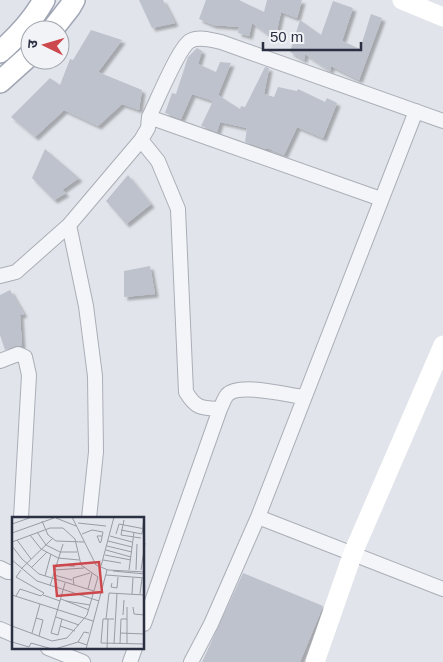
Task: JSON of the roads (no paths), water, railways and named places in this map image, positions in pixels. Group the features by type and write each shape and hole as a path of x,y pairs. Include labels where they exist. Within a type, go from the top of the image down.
{"main road":[{"path":"0,52 38,11 44,0"},
{"path":"60,20 74,0"},
{"path":"0,82 20,64"}],"street":[{"path":"402,0 443,17"},
{"path":"0,276 16,272 69,225 141,140 148,128 149,117 185,46 190,41 198,39 221,42 443,121"},
{"path":"191,662 211,624 258,517 416,111"},
{"path":"149,117 381,199"},
{"path":"141,140 158,161 178,209 186,392 192,403 201,408 220,409"},
{"path":"69,225 86,306 94,376 96,452 89,517"},
{"path":"315,662 353,553 443,345"},
{"path":"0,361 13,355 21,355 26,360 29,375 21,517"},
{"path":"145,621 220,409 228,394 248,388 304,397"},
{"path":"258,517 443,589"},
{"path":"0,568 12,572"},
{"path":"0,629 12,633"},
{"path":"56,650 83,662"},
{"path":"130,662 134,650"}]}
